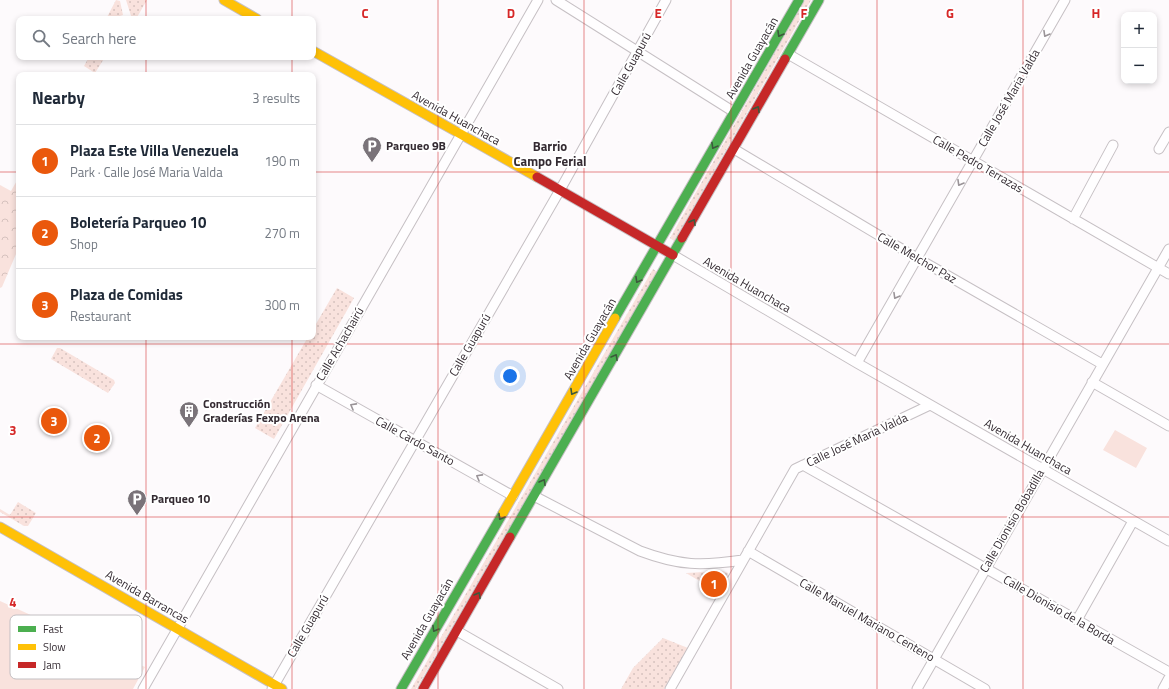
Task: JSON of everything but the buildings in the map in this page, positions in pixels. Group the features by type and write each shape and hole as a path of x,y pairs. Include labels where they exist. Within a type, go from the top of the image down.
{"main road":[{"path":"224,0 252,16"},
{"name":"Avenida Guayacán","path":"401,689 799,0"},
{"path":"423,689 674,255 819,0"},
{"name":"Avenida Huanchaca","path":"316,53 674,255"},
{"name":"Avenida Barrancas","path":"0,527 276,687"}],"street":[{"name":"Calle Achachairú","path":"143,689 538,0"},
{"path":"556,0 734,112"},
{"name":"Calle Guapurú","path":"276,687 415,441 560,190 666,0"},
{"name":"Calle José Maria Valda","path":"857,363 1065,0"},
{"name":"Calle Pedro Terrazas","path":"788,54 1169,274"},
{"path":"1159,150 1169,132"},
{"path":"1073,219 1113,145"},
{"name":"Calle Melchor Paz","path":"734,149 917,258 1102,364"},
{"name":"Calle Dionisio Bobadilla","path":"916,689 1169,249"},
{"name":"Avenida Huanchaca","path":"674,255 857,363 1169,541"},
{"path":"1092,382 1169,426"},
{"name":"Calle Cardo Santo","path":"316,385 513,496"},
{"name":"Calle José Maria Valda","path":"670,689 795,469 930,405"},
{"name":"Calle Dionisio de la Borda","path":"803,465 1169,672"},
{"path":"534,496 640,551 658,558 693,565 743,560"},
{"path":"1077,620 1134,521"},
{"name":"Calle Manuel Mariano Centeno","path":"748,551 985,689"},
{"path":"457,631 558,689"},
{"path":"1163,689 1169,678"}],"green space":[{"path":"116,0 120,1 123,15 108,16"},
{"path":"126,0 147,0 138,16 131,16"},
{"path":"805,0 811,0 674,241 670,238"},
{"path":"87,60 103,60 96,72 84,66"},
{"path":"16,182 16,254 2,287 0,288 0,185 11,191"},
{"path":"653,269 657,272 416,689 411,689"},
{"path":"337,288 354,298 274,439 255,428 306,340 316,340 316,324"},
{"path":"57,348 60,348 114,380 115,383 108,393 51,359"},
{"path":"1115,430 1147,448 1136,468 1103,450"},
{"path":"18,502 36,513 28,526 24,526 0,512 0,509 10,515"},
{"path":"723,571 728,573 728,576 718,592 686,573"},
{"path":"0,601 31,615 10,615 10,679 138,679 133,689 0,689"},
{"path":"663,638 688,648 664,689 621,689 633,668"},
{"path":"142,666 145,667 142,672"}],"traffic: fast":[{"path":"615,318 799,0"},
{"path":"785,59 819,0"},
{"path":"510,537 682,238"},
{"path":"401,689 503,513"}],"traffic: slow":[{"path":"224,0 252,16"},
{"path":"316,53 537,177"},
{"path":"503,513 615,318"},
{"path":"0,527 282,689"}],"traffic: jam":[{"path":"682,238 785,59"},
{"path":"537,177 673,255"},
{"path":"423,689 510,537"}],"place":[{"name":"Parqueo 9B","path":"372,163"},
{"name":"Plaza de Comidas","path":"54,421"},
{"name":"Construcción Graderías Fexpo Arena","path":"189,428"},
{"name":"Boletería Parqueo 10","path":"97,438"},
{"name":"Parqueo 10","path":"137,516"},
{"name":"Plaza Este Villa Venezuela","path":"714,584"}],"district":[{"name":"Barrio Campo Ferial","path":"550,154"}]}
